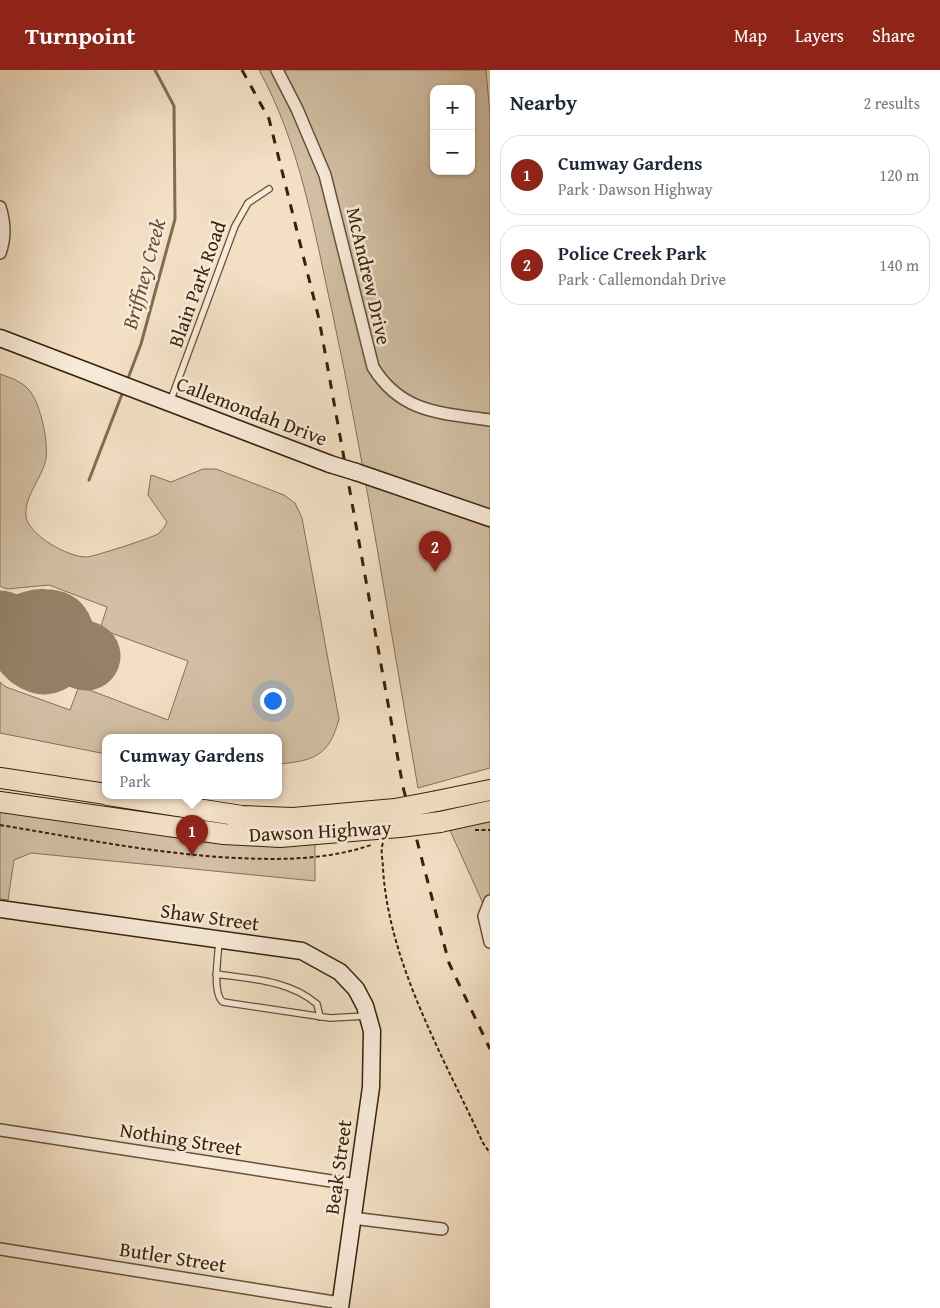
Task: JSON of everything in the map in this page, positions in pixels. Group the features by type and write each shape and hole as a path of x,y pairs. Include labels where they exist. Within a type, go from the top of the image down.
{"highway":[{"name":"Dawson Highway","path":"0,778 102,794"},
{"name":"Dawson Highway","path":"0,802 224,834 280,837 398,818 436,802 490,790"},
{"name":"Dawson Highway","path":"133,799 242,816 292,818 398,818 440,822 490,811"}],"street":[{"name":"McAndrew Drive","path":"277,70 298,109 325,175 373,367 382,382 409,404 437,412 490,420"},
{"path":"0,207 4,220 4,241 0,253"},
{"name":"Callemondah Drive","path":"0,338 330,464 490,518"},
{"path":"490,901 484,916 490,942"},
{"name":"Shaw Street","path":"0,909 302,951 340,972 356,989 370,1024"},
{"name":"Beak Street","path":"340,1305 371,1087 370,1024"},
{"name":"Nothing Street","path":"0,1130 357,1185"},
{"path":"352,1218 442,1229"},
{"name":"Butler Street","path":"0,1248 340,1305"}],"lane":[{"name":"Blain Park Road","path":"170,402 241,212 254,197 269,189"},
{"path":"219,939 216,974 218,994 223,1002 370,1024"},
{"path":"216,974 269,982 292,988 317,1004 320,1017"}],"path":[{"path":"0,825 176,854 260,859 314,858 370,846 387,838 382,844 384,884 390,921 406,976 483,1144 490,1153"}],"shaded area":[{"path":"259,70 486,70 490,115 490,768 418,788 367,489 344,370 312,219 285,127"},
{"path":"0,374 16,380 29,390 41,415 43,425 46,446 45,463 27,503 26,516 28,523 50,544 69,553 86,557 158,534 167,522 148,495 151,475 171,482 203,469 216,469 284,495 295,503 302,518 339,719 335,731 325,749 318,754 301,761 282,764 282,734 102,734 102,753 0,733 0,682 6,687 70,710 79,686 168,720 188,661 100,629 107,607 49,585 7,589 0,586"},
{"path":"0,809 315,841 315,881 31,853 14,860 8,900 0,899"},
{"path":"490,815 490,919 448,826"}],"waterway":[{"name":"Briffney Creek","path":"127,381 141,344 175,219 174,106 155,70"},
{"name":"Briffney Creek","path":"89,480 124,389"}],"taxiway":[{"path":"0,615 28,605 44,603 64,608 76,620 80,635 78,652 70,667 57,677 40,680 21,672 0,650"}],"runway":[{"path":"0,625 86,656"}],"railway":[{"path":"242,70 269,119 319,319 403,787 449,963 490,1049"}],"place":[{"name":"Police Creek Park","path":"435,572"},
{"name":"Cumway Gardens","path":"192,856"}]}
